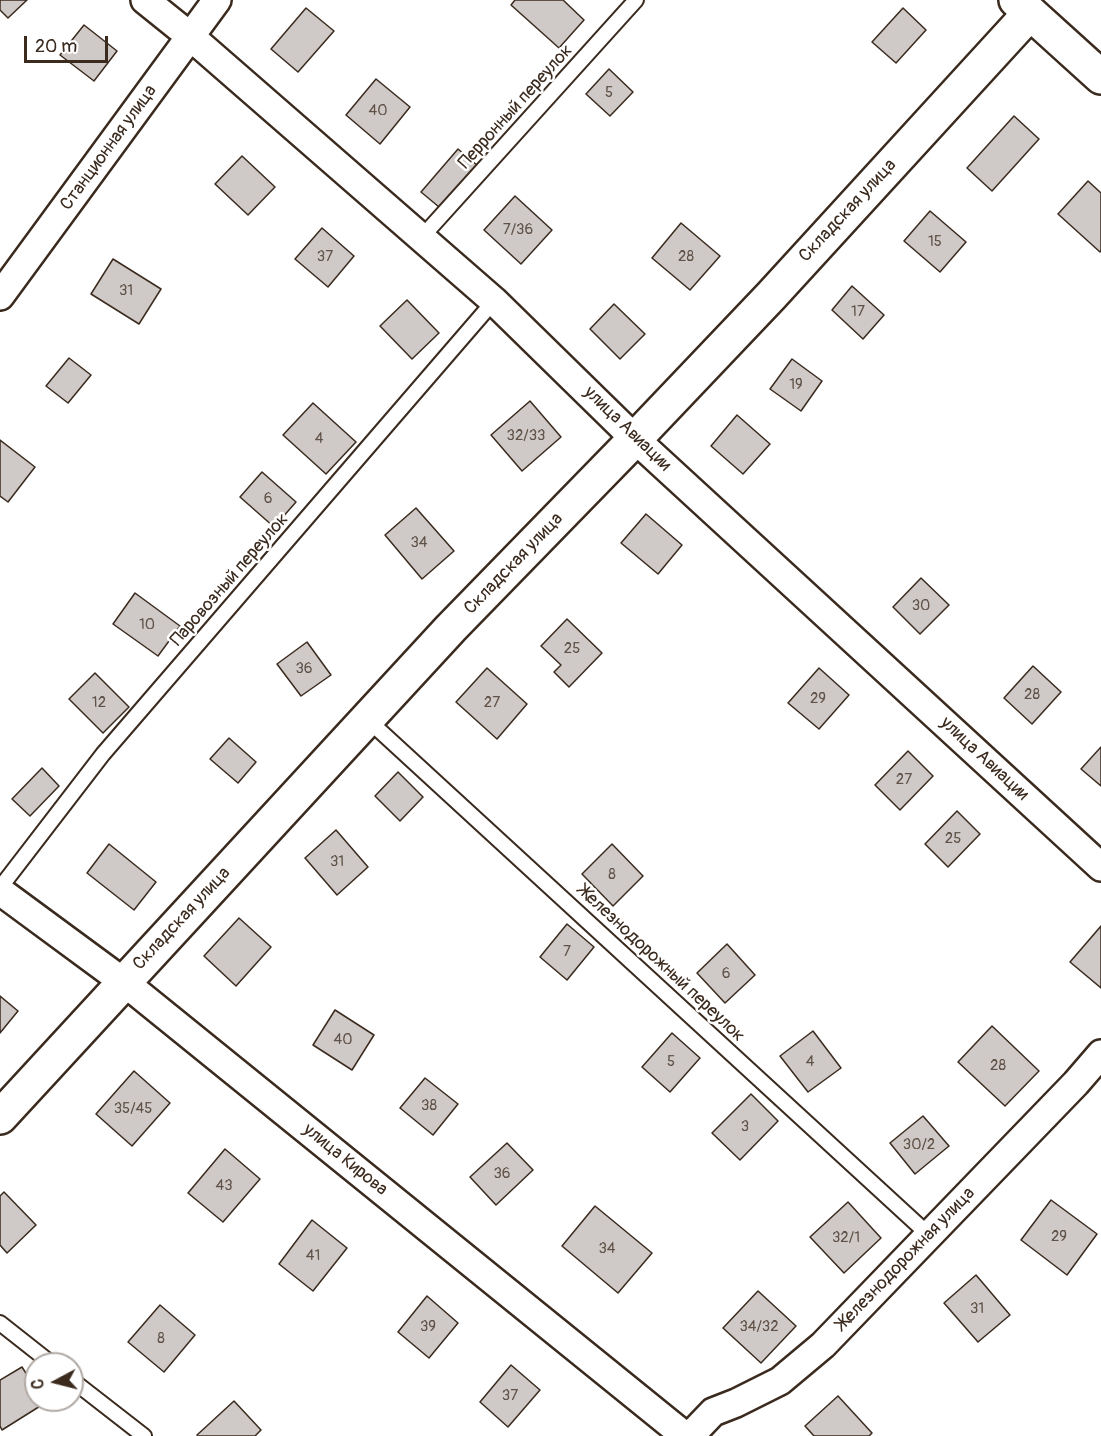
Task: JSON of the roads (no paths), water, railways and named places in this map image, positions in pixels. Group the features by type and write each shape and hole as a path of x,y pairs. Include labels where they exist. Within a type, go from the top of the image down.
{"street":[{"name":"улица Авиации","path":"145,0 495,301 635,439 1101,867"},
{"name":"Станционная улица","path":"0,296 217,0"},
{"path":"1023,7 1101,78"},
{"name":"Складская улица","path":"0,1117 452,628 771,296 1023,7"},
{"name":"улица Кирова","path":"0,889 124,982 685,1436"},
{"name":"Железнодорожная улица","path":"690,1436 713,1412 780,1381 823,1345 1076,1083 1101,1053"}],"lane":[{"name":"Перронный переулок","path":"422,237 636,0"},
{"name":"Паровозный переулок","path":"0,889 103,754 495,301"},
{"name":"Железнодорожный переулок","path":"367,719 930,1236"},
{"path":"0,1323 37,1352"},
{"path":"84,1389 144,1436"}]}
